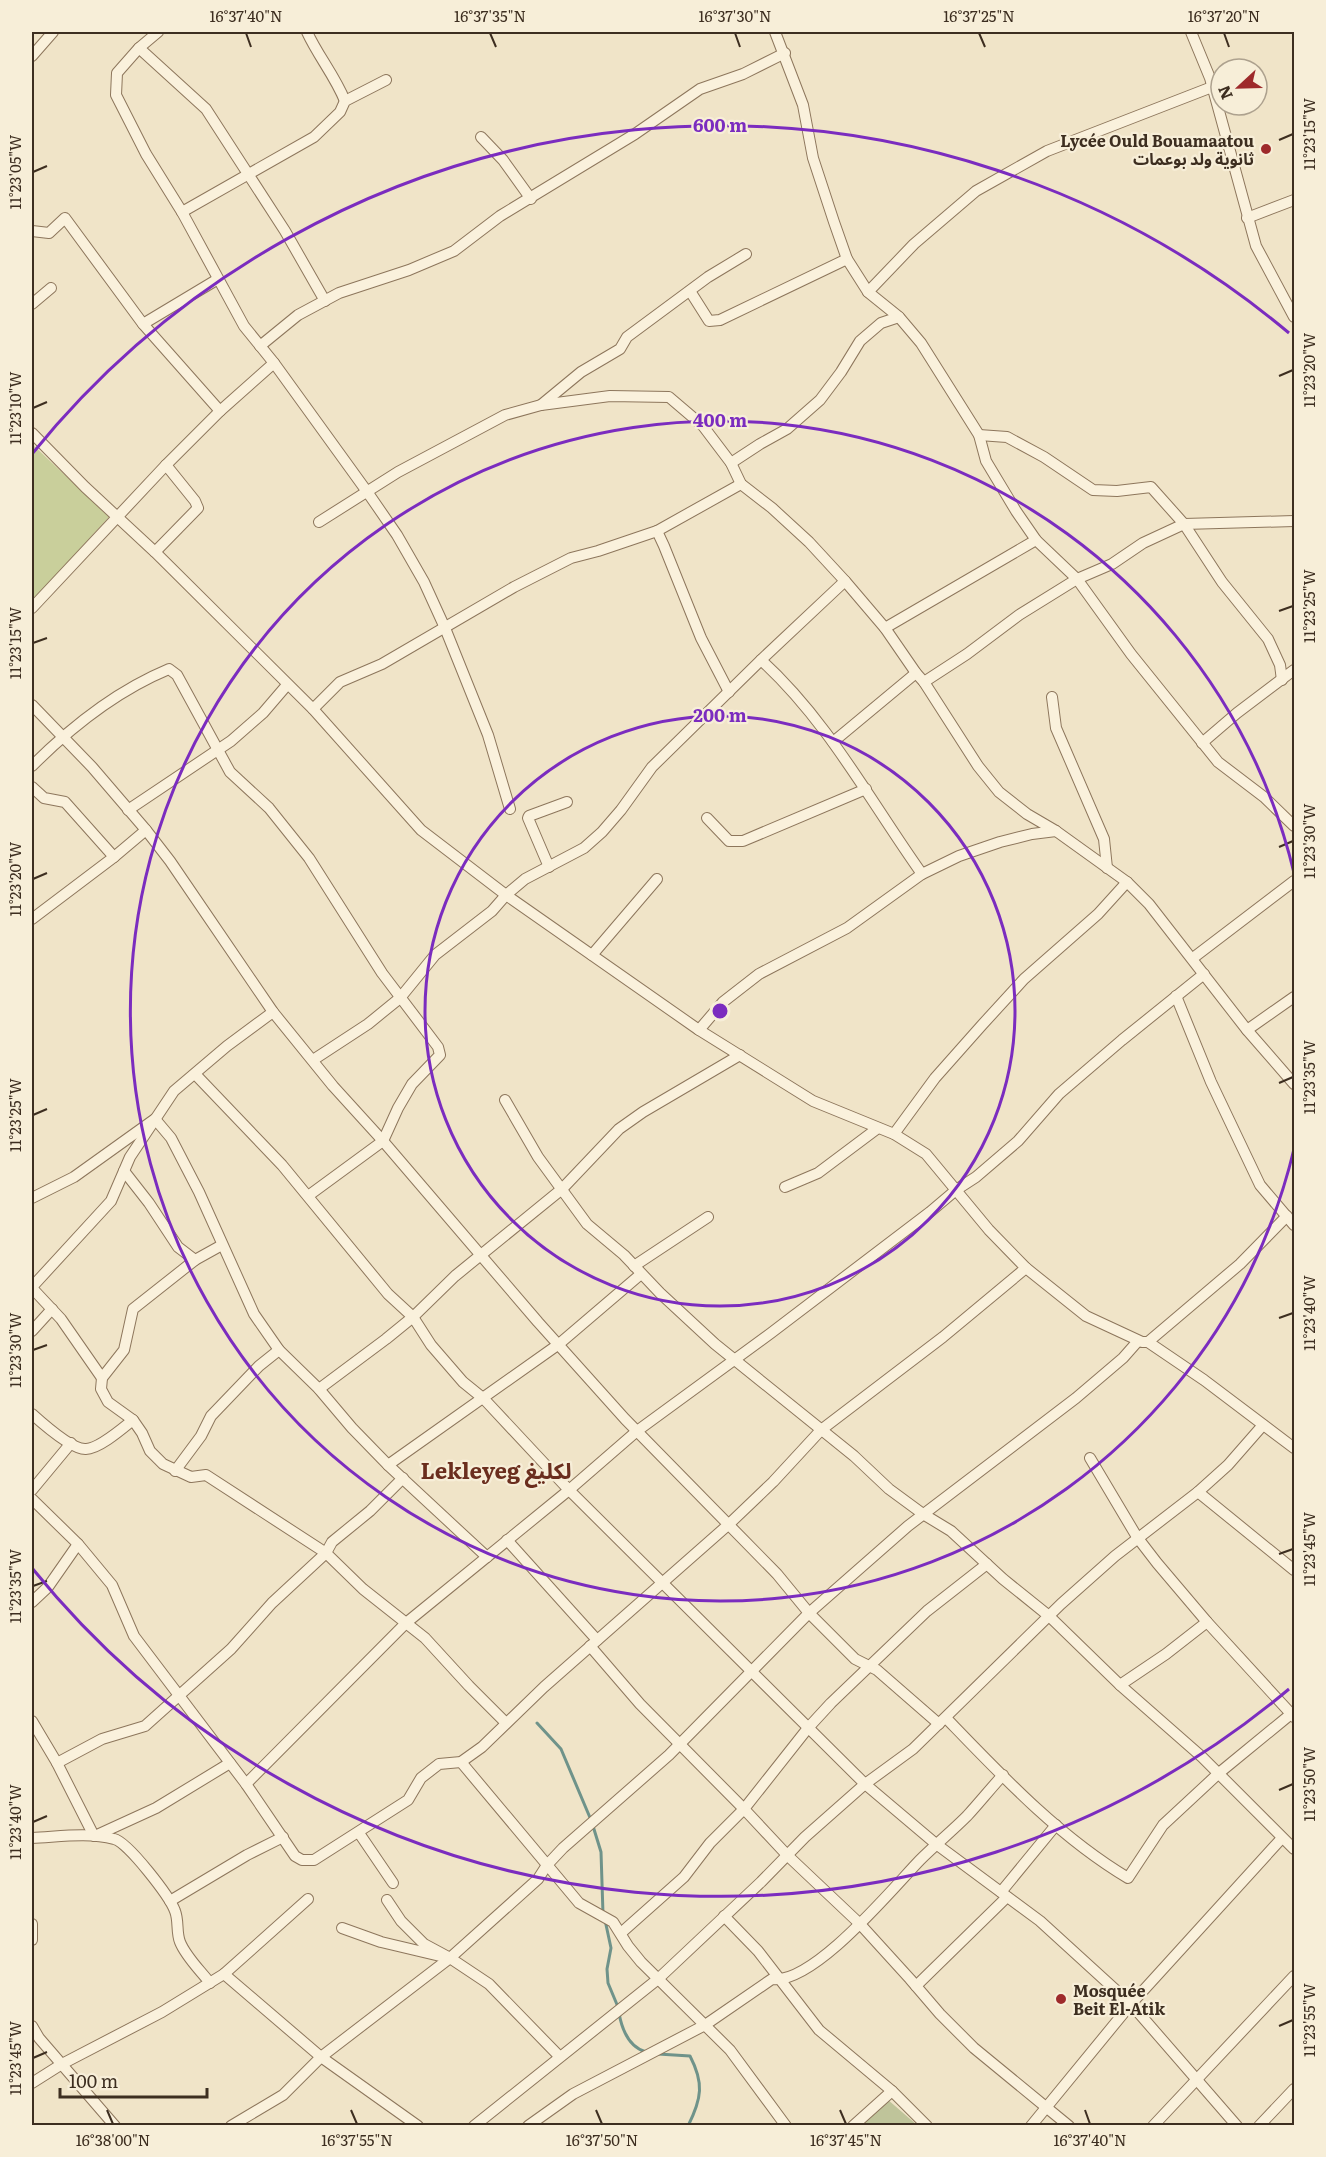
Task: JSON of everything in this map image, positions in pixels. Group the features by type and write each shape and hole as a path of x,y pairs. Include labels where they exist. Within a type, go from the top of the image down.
{"street":[{"path":"32,54 53,32"},
{"path":"158,32 139,48 117,73 116,95 146,154 182,212 244,326 274,363 368,493 397,535 424,582 488,735 510,809"},
{"path":"306,32 337,82 345,101"},
{"path":"776,32 804,105 813,158 847,259 868,292 899,317 921,343 979,435 986,461 1036,540 1077,579 1131,654 1218,762 1264,797 1294,826"},
{"path":"1191,32 1209,79"},
{"path":"139,48 206,109 285,231 325,301"},
{"path":"260,345 298,315 339,293 409,270 454,251 500,216 635,134 700,89 743,74 785,53"},
{"path":"182,212 290,153 314,137 339,112 345,101 386,80"},
{"path":"868,292 914,244 975,191 1047,151 1209,88"},
{"path":"1220,117 1256,246 1294,317"},
{"path":"481,137 503,160 531,199"},
{"path":"1247,218 1294,200"},
{"path":"32,231 49,233 66,218 143,324 220,411"},
{"path":"541,405 581,372 620,349 627,337 708,277 746,254"},
{"path":"690,291 709,321 720,320 847,259"},
{"path":"143,324 218,279"},
{"path":"32,304 51,288"},
{"path":"731,463 787,429 820,400 860,341 881,323 899,317"},
{"path":"32,608 166,465 220,411 274,363"},
{"path":"319,522 398,472 505,415 541,405 610,396 669,397 704,426 731,463 741,484 772,508 809,542 885,628 978,766 999,792 1027,814 1056,831 1127,882 1149,904 1247,1030 1294,1084"},
{"path":"32,433 313,710 421,830 506,895 699,1030 813,1101 894,1134 926,1154 989,1230 1026,1268 1086,1316 1143,1341 1204,1380 1294,1448"},
{"path":"979,435 1007,437 1044,457 1093,490 1117,491 1151,487 1184,524 1222,582 1268,639 1280,665 1282,680"},
{"path":"155,552 198,507 166,465"},
{"path":"313,710 340,682 382,664 514,587 571,558 657,531 741,484"},
{"path":"833,742 920,677 967,654 1019,615 1077,579 1112,564 1143,543 1184,524 1294,521"},
{"path":"657,531 701,638 729,692"},
{"path":"885,628 1036,540"},
{"path":"313,1060 368,1024 400,998 435,955 492,911 525,879 584,848 602,832 652,767 845,581"},
{"path":"761,660 783,680 833,742 922,874"},
{"path":"32,766 62,736 124,690 170,669 177,675 230,772 269,808 309,858 382,973 438,1047 440,1055 412,1084 383,1141 308,1196"},
{"path":"1202,743 1294,670"},
{"path":"128,810 219,750 263,713 287,685"},
{"path":"1052,697 1056,728 1104,839 1107,868"},
{"path":"32,705 92,767 146,830 170,861 273,1012 333,1086 538,1322 637,1431 777,1574 809,1613 855,1659 885,1677 943,1721 1056,1825 1110,1867 1128,1878 1163,1826 1219,1773 1293,1715 1207,1622 1137,1537 1090,1458"},
{"path":"32,787 44,798 65,802 114,857"},
{"path":"707,818 729,841 743,841 866,789"},
{"path":"549,867 528,818 567,802"},
{"path":"32,919 146,830"},
{"path":"699,1030 723,1002 759,974 847,928 922,874 959,856 1000,842 1056,831"},
{"path":"592,955 657,879"},
{"path":"1193,958 1294,881"},
{"path":"894,1134 935,1078 1024,979 1098,914 1127,882"},
{"path":"246,1784 406,1623 569,1490 637,1431 930,1212 956,1190 976,1178 1018,1141 1059,1094 1204,974"},
{"path":"231,2126 283,2095 321,2057 450,1958 538,1879 563,1848 679,1744 809,1613 923,1514 1076,1398 1291,1220 1260,1185 1211,1082 1176,996"},
{"path":"1247,1030 1294,997"},
{"path":"102,1378 88,1355 32,1287 111,1201 130,1156 174,1091 227,1046 273,1012"},
{"path":"319,1389 413,1317 481,1255 562,1189 619,1129 643,1112 740,1055"},
{"path":"195,1074 282,1165 388,1294 413,1317 431,1345 463,1382 484,1399 569,1490 865,1784 936,1844 1040,1921 1131,2004 1237,2126"},
{"path":"505,1100 538,1157 587,1224 624,1255 715,1344 889,1489 951,1531 1049,1616 1120,1685 1219,1773 1294,1849"},
{"path":"32,1198 87,1168 155,1119"},
{"path":"155,1119 171,1138 199,1192 254,1314 279,1350 319,1389 388,1465 487,1557"},
{"path":"785,1187 818,1173 878,1128"},
{"path":"123,1171 149,1203 178,1247 195,1260"},
{"path":"388,1465 559,1344 638,1270 708,1217"},
{"path":"222,1245 195,1260 133,1309 124,1350 102,1378 100,1389 108,1402 133,1419 150,1451 163,1464 191,1477 206,1475 326,1553 363,1589 425,1638 505,1722"},
{"path":"32,1499 78,1544 112,1585 132,1632 246,1784 295,1856 309,1861 314,1860 408,1800 421,1778 439,1764 461,1762 482,1747 505,1722 728,1525 773,1482 821,1430 943,1337 1026,1268"},
{"path":"32,1331 52,1309"},
{"path":"175,1471 201,1436 211,1416 259,1366 279,1350"},
{"path":"32,1414 45,1426 81,1449 89,1449 120,1431 133,1419"},
{"path":"474,2126 658,1979 865,1784 914,1749 1049,1616 1137,1537 1198,1492 1228,1465 1263,1425"},
{"path":"32,1490 71,1443"},
{"path":"57,1763 102,1739 145,1726 231,1649 272,1603 326,1553 332,1542 370,1511 403,1478"},
{"path":"1198,1492 1294,1570"},
{"path":"507,1540 594,1643 640,1704 787,1856 860,1924 940,2014 974,2048 1069,2126"},
{"path":"32,1602 48,1587 78,1544"},
{"path":"621,1934 684,1877 710,1843 744,1809 808,1728 868,1666 927,1611 987,1564"},
{"path":"1120,1685 1166,1654 1207,1622"},
{"path":"32,1721 57,1763 94,1836"},
{"path":"461,1762 579,1903 613,1922 641,1962 730,2050 786,2126"},
{"path":"94,1836 156,1808 230,1763"},
{"path":"528,2126 573,2094 705,2025 772,1979 780,1980 807,1968 837,1946 936,1844 966,1817 1003,1774"},
{"path":"916,1986 1004,1894 1056,1825"},
{"path":"359,1833 393,1883"},
{"path":"32,1838 94,1836 116,1839 124,1845 142,1864 170,1901 176,1912 180,1942 210,1983"},
{"path":"170,1901 283,1837"},
{"path":"1031,2126 1131,2004 1282,1838"},
{"path":"32,2083 62,2064 162,2012 224,1974 308,1899"},
{"path":"387,1900 401,1921 419,1939 489,1984 559,2056"},
{"path":"724,1916 758,1951 819,2030 891,2091 927,2126"},
{"path":"32,1924 32,1940"},
{"path":"342,1928 404,1948 450,1958"},
{"path":"224,1974 321,2057 418,2126"},
{"path":"1153,2126 1294,1976"},
{"path":"32,2025 39,2038 115,2126"},
{"path":"1258,2126 1294,2089"},
{"path":"853,2126 891,2091"},
{"path":"399,2126 408,2119"}],"green space":[{"path":"32,444 109,517 32,601"},
{"path":"887,2099 917,2125 859,2126"}],"waterway":[{"path":"537,1723 561,1749 591,1820"},
{"path":"593,1826 601,1852 603,1914"},
{"path":"605,1920 611,1948 607,1969 608,1983 618,2007"},
{"path":"619,2013 627,2037 640,2050 646,2052"},
{"path":"658,2054 690,2056 695,2066 700,2091 688,2126"}],"place":[{"name":"Lycée Ould Bouamaatou ثانوية ولد بوعمات","path":"1266,149"},
{"name":"Mosquée Beit El-Atik","path":"1061,1999"}],"district":[{"name":"Lekleyeg لكليغ","path":"496,1469"}]}
